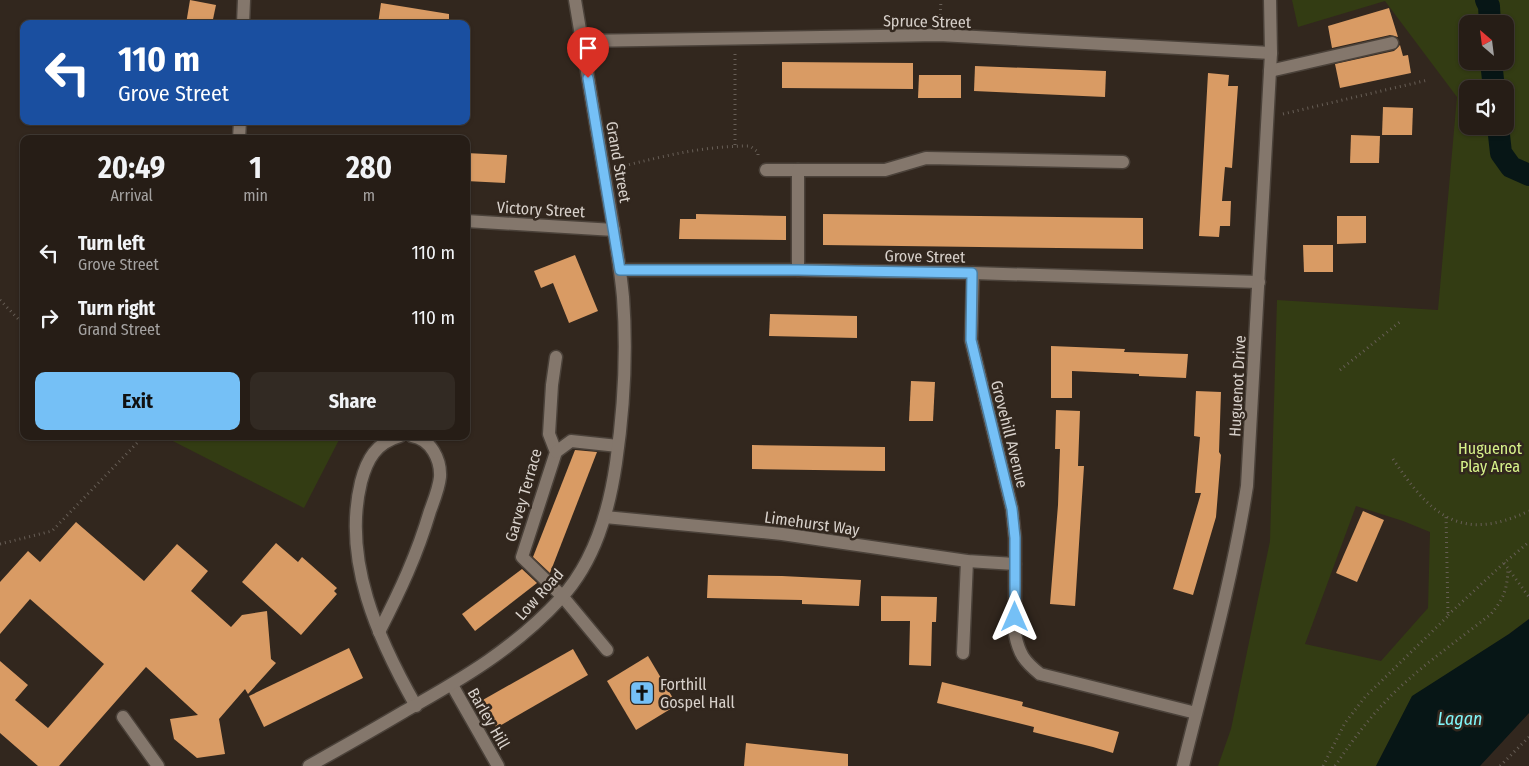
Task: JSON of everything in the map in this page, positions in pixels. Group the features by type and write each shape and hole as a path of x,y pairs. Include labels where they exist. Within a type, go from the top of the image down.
{"street":[{"path":"243,20 244,0"},
{"name":"Grand Street","path":"574,0 620,270"},
{"name":"Huguenot Drive","path":"1183,766 1236,548 1247,486 1268,117 1271,53 1270,0"},
{"name":"Spruce Street","path":"582,42 940,35 1271,53"},
{"path":"1270,71 1392,43"},
{"path":"766,170 885,170 926,158 1123,162"},
{"path":"798,170 798,270"},
{"name":"Victory Street","path":"470,221 614,230"},
{"name":"Grove Street","path":"620,270 798,270 972,273 1259,282"},
{"name":"Low Road","path":"308,766 416,706 491,660 523,636 563,597 582,570 605,517 612,491 618,446 624,375 623,299 620,270"},
{"name":"Grovehill Avenue","path":"972,273 971,340 1012,509 1015,564 1015,634 1018,649 1026,663 1040,674 1196,713"},
{"name":"Garvey Terrace","path":"556,357 549,434 556,452 522,557 563,597"},
{"path":"388,440 376,450 365,467 356,503 355,542 362,582 379,632 394,668 416,706"},
{"path":"379,632 412,567 440,479 440,466 436,455 421,440"},
{"path":"556,452 571,441 618,446"},
{"name":"Limehurst Way","path":"605,517 782,534 966,561 1015,564"},
{"path":"963,653 966,561"},
{"path":"563,597 607,650"},
{"name":"Barley Hill","path":"452,685 498,766"},
{"path":"123,717 158,766"}],"path":[{"path":"735,38 735,146"},
{"path":"1268,117 1428,80"},
{"path":"604,171 686,151 735,146 750,146 758,152 757,170 766,170"},
{"path":"0,300 20,321"},
{"path":"1340,370 1401,321"},
{"path":"0,544 52,531 138,442 136,440"},
{"path":"1393,459 1411,486 1424,501 1460,523 1486,525 1503,522 1529,511"},
{"path":"1446,516 1448,616"},
{"path":"1323,766 1345,723 1365,697 1504,563 1529,542"},
{"path":"1504,563 1529,597"},
{"path":"1335,766 1362,729 1385,702 1404,684 1491,614 1502,600 1507,586 1508,570"},
{"path":"1500,766 1529,737"}],"green space":[{"name":"Huguenot Play Area","path":"1292,0 1529,0 1529,619 1411,699 1376,766 1218,766 1231,729 1270,541 1277,300 1438,310 1457,97 1385,1 1298,27","holes":["1356,506 1430,532 1428,608 1381,661 1305,644"]},
{"path":"171,440 339,440 304,508"}],"water":[{"name":"Lagan","path":"1529,619 1529,713 1480,766 1376,766 1412,696 1509,634"}],"building":[{"path":"190,0 216,5 213,20 187,20"},
{"path":"381,3 449,14 449,20 379,20"},
{"path":"1389,8 1398,37 1390,35 1332,48 1328,26"},
{"path":"1400,45 1403,56 1408,55 1411,73 1340,88 1335,64 1394,51"},
{"path":"782,62 913,63 913,89 782,88"},
{"path":"975,66 1106,71 1105,97 974,91"},
{"path":"1208,73 1229,75 1228,86 1238,86 1232,168 1225,167 1222,201 1231,201 1230,226 1220,226 1219,237 1199,236"},
{"path":"919,75 961,75 961,98 918,98"},
{"path":"1383,107 1413,108 1412,135 1382,135"},
{"path":"1351,135 1380,136 1379,163 1350,163"},
{"path":"470,153 507,155 505,183 470,181"},
{"path":"696,214 786,216 786,240 679,239 680,219 696,219"},
{"path":"823,214 1143,218 1143,249 823,245"},
{"path":"1337,216 1366,216 1366,243 1337,244"},
{"path":"1303,245 1333,245 1333,272 1304,272"},
{"path":"575,255 598,311 569,323 553,283 541,288 534,271"},
{"path":"770,314 857,316 857,338 769,336"},
{"path":"1051,346 1125,349 1124,352 1188,354 1186,378 1072,371 1072,398 1051,398"},
{"path":"911,381 935,382 933,421 909,421"},
{"path":"1196,391 1221,392 1219,452 1221,455 1216,517 1193,595 1173,589 1201,493 1195,493 1200,437 1194,436"},
{"path":"1056,410 1080,411 1078,466 1084,466 1075,606 1050,604 1058,505 1060,449 1055,449"},
{"path":"752,445 885,447 885,471 752,469"},
{"path":"575,450 597,452 550,573 533,557"},
{"path":"1363,511 1384,520 1357,582 1336,573"},
{"path":"76,522 144,581 177,544 208,571 191,591 231,627 242,615 267,611 271,659 276,663 248,694 245,689 219,719 225,754 197,758 174,739 170,719 198,715 146,667 59,766 38,766 0,733 0,661 28,685 15,700 48,728 104,664 30,599 0,634 0,582 28,551 40,562"},
{"path":"276,543 298,562 302,557 337,588 334,591 337,594 301,635 242,582"},
{"path":"522,569 537,583 475,631 462,614"},
{"path":"708,575 861,580 859,606 802,604 802,600 707,598"},
{"path":"881,596 937,597 936,622 932,622 931,666 909,665 910,621 881,621"},
{"path":"349,648 363,678 264,727 249,696"},
{"path":"573,649 588,675 496,728 481,701"},
{"name":"Forthill Gospel Hall","path":"648,656 677,705 636,730 607,681"},
{"path":"942,682 1023,702 1022,706 1119,732 1113,753 1033,732 1034,727 937,703"},
{"path":"746,743 848,754 848,766 744,766"}],"waterway":[{"path":"1486,0 1489,6 1490,15"},
{"path":"1492,70 1493,80"},
{"path":"1499,135 1501,153 1511,167 1529,175"}],"place":[{"name":"Forthill Gospel Hall","path":"642,693"}],"route":[{"path":"588,78 620,270 798,270 972,273 971,340 975,363 1012,509 1015,538 1015,617"}]}
